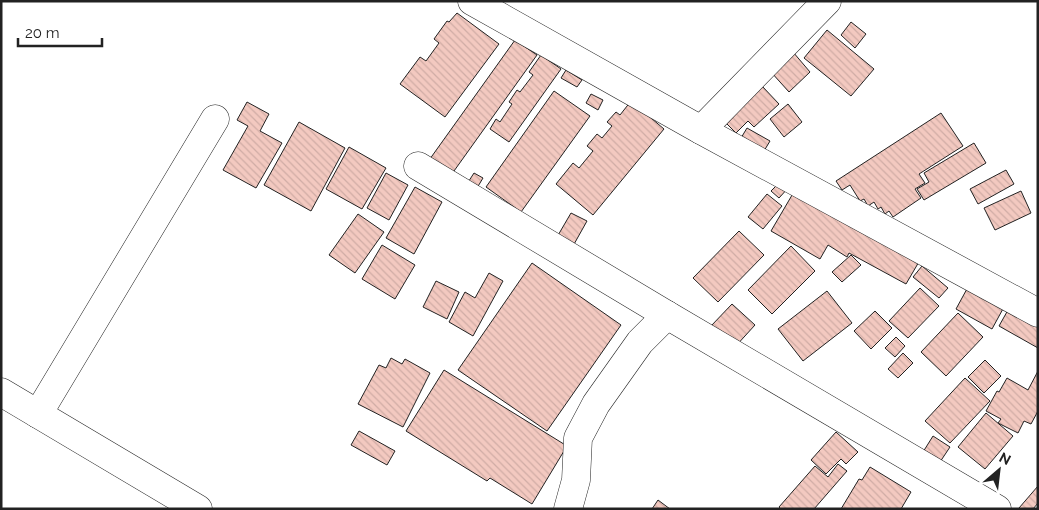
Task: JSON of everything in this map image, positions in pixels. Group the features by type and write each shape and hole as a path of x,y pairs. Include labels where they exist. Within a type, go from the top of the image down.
{"street":[{"path":"472,1 701,130 1038,312"},
{"path":"701,130 827,1"},
{"path":"38,414 215,119"},
{"path":"418,166 997,509"},
{"path":"568,509 576,480 578,438 596,404 640,342 667,315"},
{"path":"1,392 198,509"}],"building":[{"path":"457,13 499,44 445,117 400,84 420,57 426,61 439,43 434,39 447,21 449,22"},
{"path":"851,22 866,34 855,48 841,35"},
{"path":"827,30 874,69 851,96 804,58"},
{"path":"515,40 537,55 449,178 427,163"},
{"path":"793,52 810,72 789,92 771,72"},
{"path":"541,55 561,69 509,142 490,129 496,119 500,122 512,104 509,102 517,90 520,92 533,75 529,72"},
{"path":"566,70 582,80 577,87 561,78"},
{"path":"762,86 779,104 754,127 748,121 736,133 724,121"},
{"path":"554,91 590,116 521,212 486,187"},
{"path":"591,94 603,100 598,110 586,103"},
{"path":"631,101 664,129 593,215 556,184 573,163 579,168 593,151 587,146 597,134 602,138 612,126 607,122 616,112 620,115"},
{"path":"247,102 269,114 260,131 282,143 256,188 223,170 248,126 237,120"},
{"path":"788,104 802,122 784,137 770,119"},
{"path":"941,113 963,146 919,174 925,183 915,189 921,198 893,217 889,211 885,214 881,207 878,209 874,202 868,206 864,199 860,201 850,185 842,190 836,181"},
{"path":"299,122 345,148 311,211 264,185"},
{"path":"747,128 770,141 764,151 741,138"},
{"path":"974,143 986,163 924,200 917,189 929,182 924,173"},
{"path":"349,147 386,168 362,209 326,189"},
{"path":"1006,170 1014,184 978,204 970,189"},
{"path":"386,173 408,185 389,220 367,208"},
{"path":"474,173 483,178 474,193 465,187"},
{"path":"781,181 789,187 779,198 771,191"},
{"path":"415,187 442,202 414,254 386,238"},
{"path":"795,190 920,260 906,284 849,253 847,257 828,245 820,259 771,231"},
{"path":"1021,191 1031,213 995,230 984,208"},
{"path":"767,194 782,206 763,229 748,217"},
{"path":"571,213 587,221 573,246 557,237"},
{"path":"358,214 384,232 355,273 329,255"},
{"path":"739,231 764,255 718,302 693,278"},
{"path":"382,245 415,265 395,299 362,279"},
{"path":"791,246 815,271 772,314 748,290"},
{"path":"851,255 861,265 842,282 832,272"},
{"path":"532,263 621,325 547,431 458,370"},
{"path":"922,266 948,288 939,298 913,277"},
{"path":"489,273 503,281 473,336 449,322 465,292 475,298"},
{"path":"436,281 459,292 447,319 423,307"},
{"path":"968,287 1004,307 992,329 956,309"},
{"path":"920,288 939,306 908,338 889,321"},
{"path":"827,291 852,323 803,361 778,329"},
{"path":"732,304 755,325 734,348 711,326"},
{"path":"1008,310 1038,327 1038,348 999,326"},
{"path":"875,311 892,328 871,349 854,331"},
{"path":"958,313 983,337 946,376 921,352"},
{"path":"896,337 905,346 895,357 885,348"},
{"path":"903,353 913,363 898,378 888,369"},
{"path":"391,358 402,364 405,359 430,373 403,427 358,404 379,365 386,368"},
{"path":"985,360 1001,376 984,393 968,377"},
{"path":"444,370 567,446 532,504 490,478 487,481 406,431"},
{"path":"1038,371 1038,411 1031,424 1024,421 1018,433 998,423 1001,419 986,411 1007,378 1028,390"},
{"path":"965,378 990,401 950,443 925,421"},
{"path":"986,413 1013,436 985,469 958,447"},
{"path":"359,431 395,451 387,465 351,445"},
{"path":"836,432 858,452 846,464 841,459 826,474 811,460"},
{"path":"933,436 950,447 940,462 923,452"},
{"path":"838,464 847,471 814,509 781,509 779,507 815,466 828,477"},
{"path":"870,467 911,492 901,509 841,509 859,479 862,480"},
{"path":"1038,486 1038,503 1033,509 1019,508"},
{"path":"658,500 670,509 652,509"}]}
